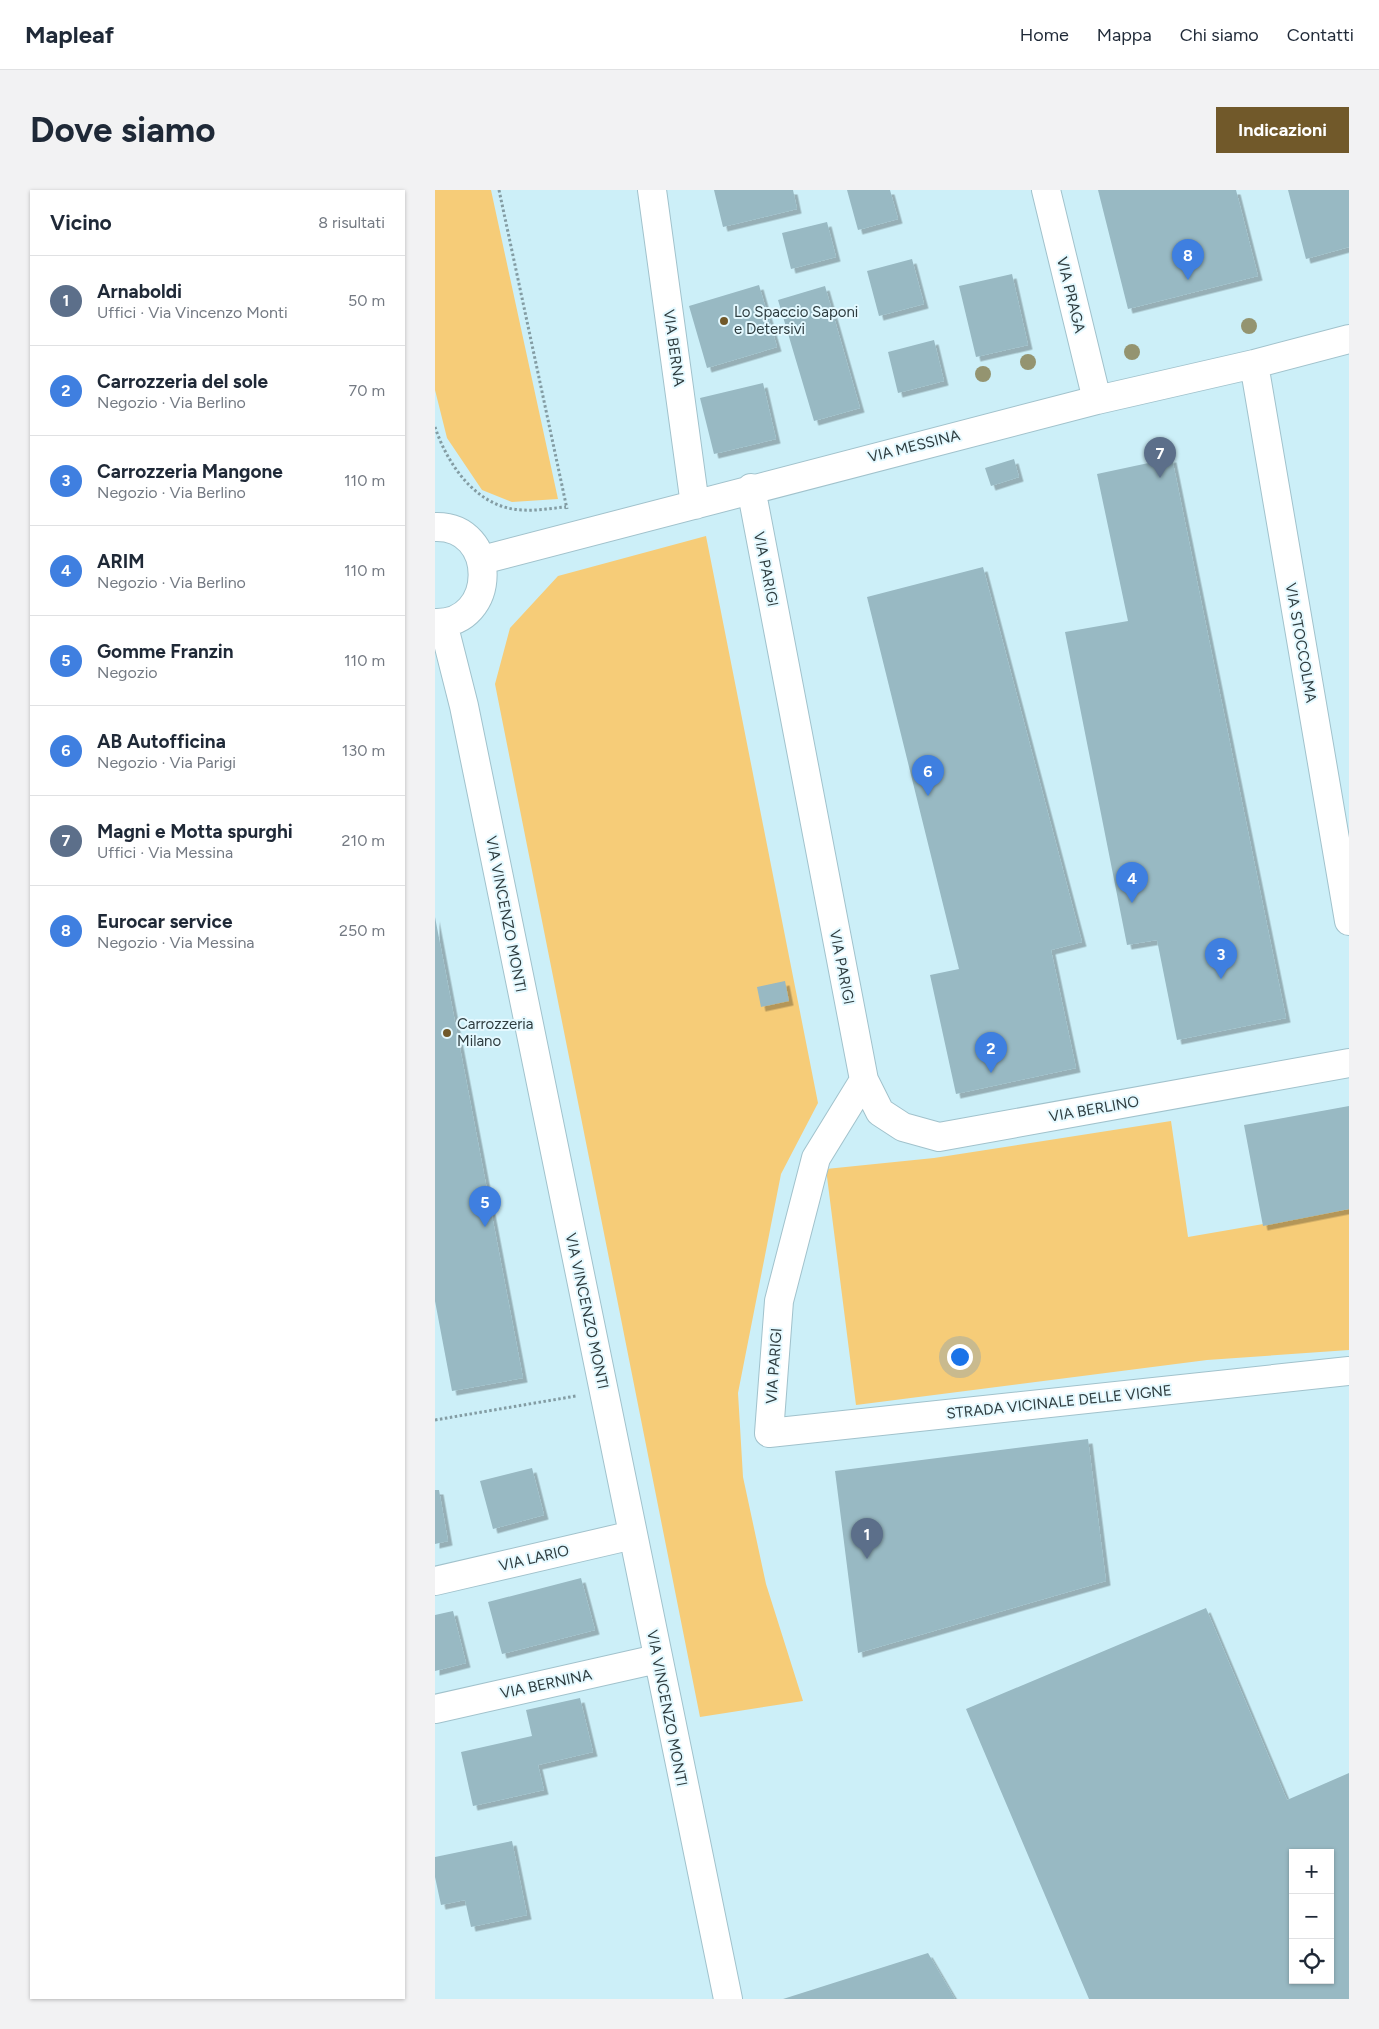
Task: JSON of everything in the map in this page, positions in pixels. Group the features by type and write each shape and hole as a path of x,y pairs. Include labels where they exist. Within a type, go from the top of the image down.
{"street":[{"name":"VIA BERNA","path":"652,190 695,505"},
{"name":"VIA PRAGA","path":"1045,190 1097,400"},
{"name":"VIA MESSINA","path":"482,560 695,505 751,488 1097,400 1254,364 1349,339"},
{"name":"VIA STOCCOLMA","path":"1254,364 1349,921"},
{"name":"VIA PARIGI","path":"751,488 864,1080 816,1158 779,1301 769,1433"},
{"path":"435,527 452,530 465,536 475,547 482,560 484,577 480,593 472,608 459,618 439,623"},
{"name":"VIA VINCENZO MONTI","path":"439,623 464,706 604,1390 657,1660 728,1999"},
{"name":"VIA BERLINO","path":"864,1080 880,1112 903,1127 939,1137 1349,1063"},
{"name":"STRADA VICINALE DELLE VIGNE","path":"769,1433 1349,1370"},
{"name":"VIA LARIO","path":"435,1581 633,1534"},
{"name":"VIA BERNINA","path":"435,1709 657,1660"}],"path":[{"path":"499,190 573,537"},
{"path":"435,427 440,442 464,482 491,502 522,510 566,507"},
{"path":"435,1420 604,1390"}],"shaded area":[{"path":"435,190 491,190 558,499 512,502 482,490 447,438 435,390"},
{"path":"706,536 818,1103 781,1174 738,1393 743,1477 766,1584 803,1701 700,1717 495,684 510,628 558,576"},
{"path":"1171,1121 1188,1237 1349,1209 1349,1350 1207,1360 856,1405 826,1169 934,1158"}],"building":[{"path":"714,190 793,190 797,209 723,227"},
{"path":"847,190 890,190 898,219 858,230"},
{"path":"1098,190 1236,190 1258,276 1128,309"},
{"path":"1288,190 1349,190 1349,247 1306,259"},
{"path":"827,222 836,257 791,269 782,233"},
{"path":"912,259 924,304 879,316 867,271"},
{"path":"1012,274 1028,345 976,357 959,286"},
{"path":"759,285 777,347 707,368 689,306"},
{"path":"825,286 860,408 814,421 778,300"},
{"path":"934,340 944,381 898,393 888,352"},
{"path":"763,383 776,439 714,454 700,398"},
{"path":"1172,458 1286,1018 1177,1040 1157,940 1127,945 1065,632 1128,621 1097,474"},
{"path":"1014,459 1019,477 991,486 985,468"},
{"path":"983,567 1082,942 1051,950 1076,1068 956,1094 930,975 959,969 867,597"},
{"path":"435,917 523,1378 452,1391 435,1301"},
{"path":"785,981 789,1001 761,1007 757,987"},
{"path":"1349,1106 1349,1209 1263,1226 1244,1125"},
{"path":"1088,1439 1106,1581 858,1653 835,1471"},
{"path":"532,1468 544,1515 493,1529 480,1481"},
{"path":"435,1490 439,1490 448,1541 435,1544"},
{"path":"581,1578 595,1630 502,1654 488,1602"},
{"path":"1206,1608 1287,1800 1349,1773 1349,1999 1089,1999 966,1709"},
{"path":"453,1611 466,1663 435,1671 435,1615"},
{"path":"580,1698 593,1752 538,1765 544,1790 473,1806 461,1752 532,1736 526,1710"},
{"path":"512,1841 527,1915 471,1927 465,1900 441,1905 435,1877 435,1857"},
{"path":"928,1953 955,1999 783,1999"}],"place":[{"name":"Eurocar service","path":"1188,280"},
{"name":"Lo Spaccio Saponi e Detersivi","path":"724,321"},
{"name":"Magni e Motta spurghi","path":"1160,478"},
{"name":"AB Autofficina","path":"928,796"},
{"name":"ARIM","path":"1132,903"},
{"name":"Carrozzeria Mangone","path":"1221,979"},
{"name":"Carrozzeria Milano","path":"447,1033"},
{"name":"Carrozzeria del sole","path":"991,1073"},
{"name":"Gomme Franzin","path":"485,1227"},
{"name":"Arnaboldi","path":"867,1559"}]}
